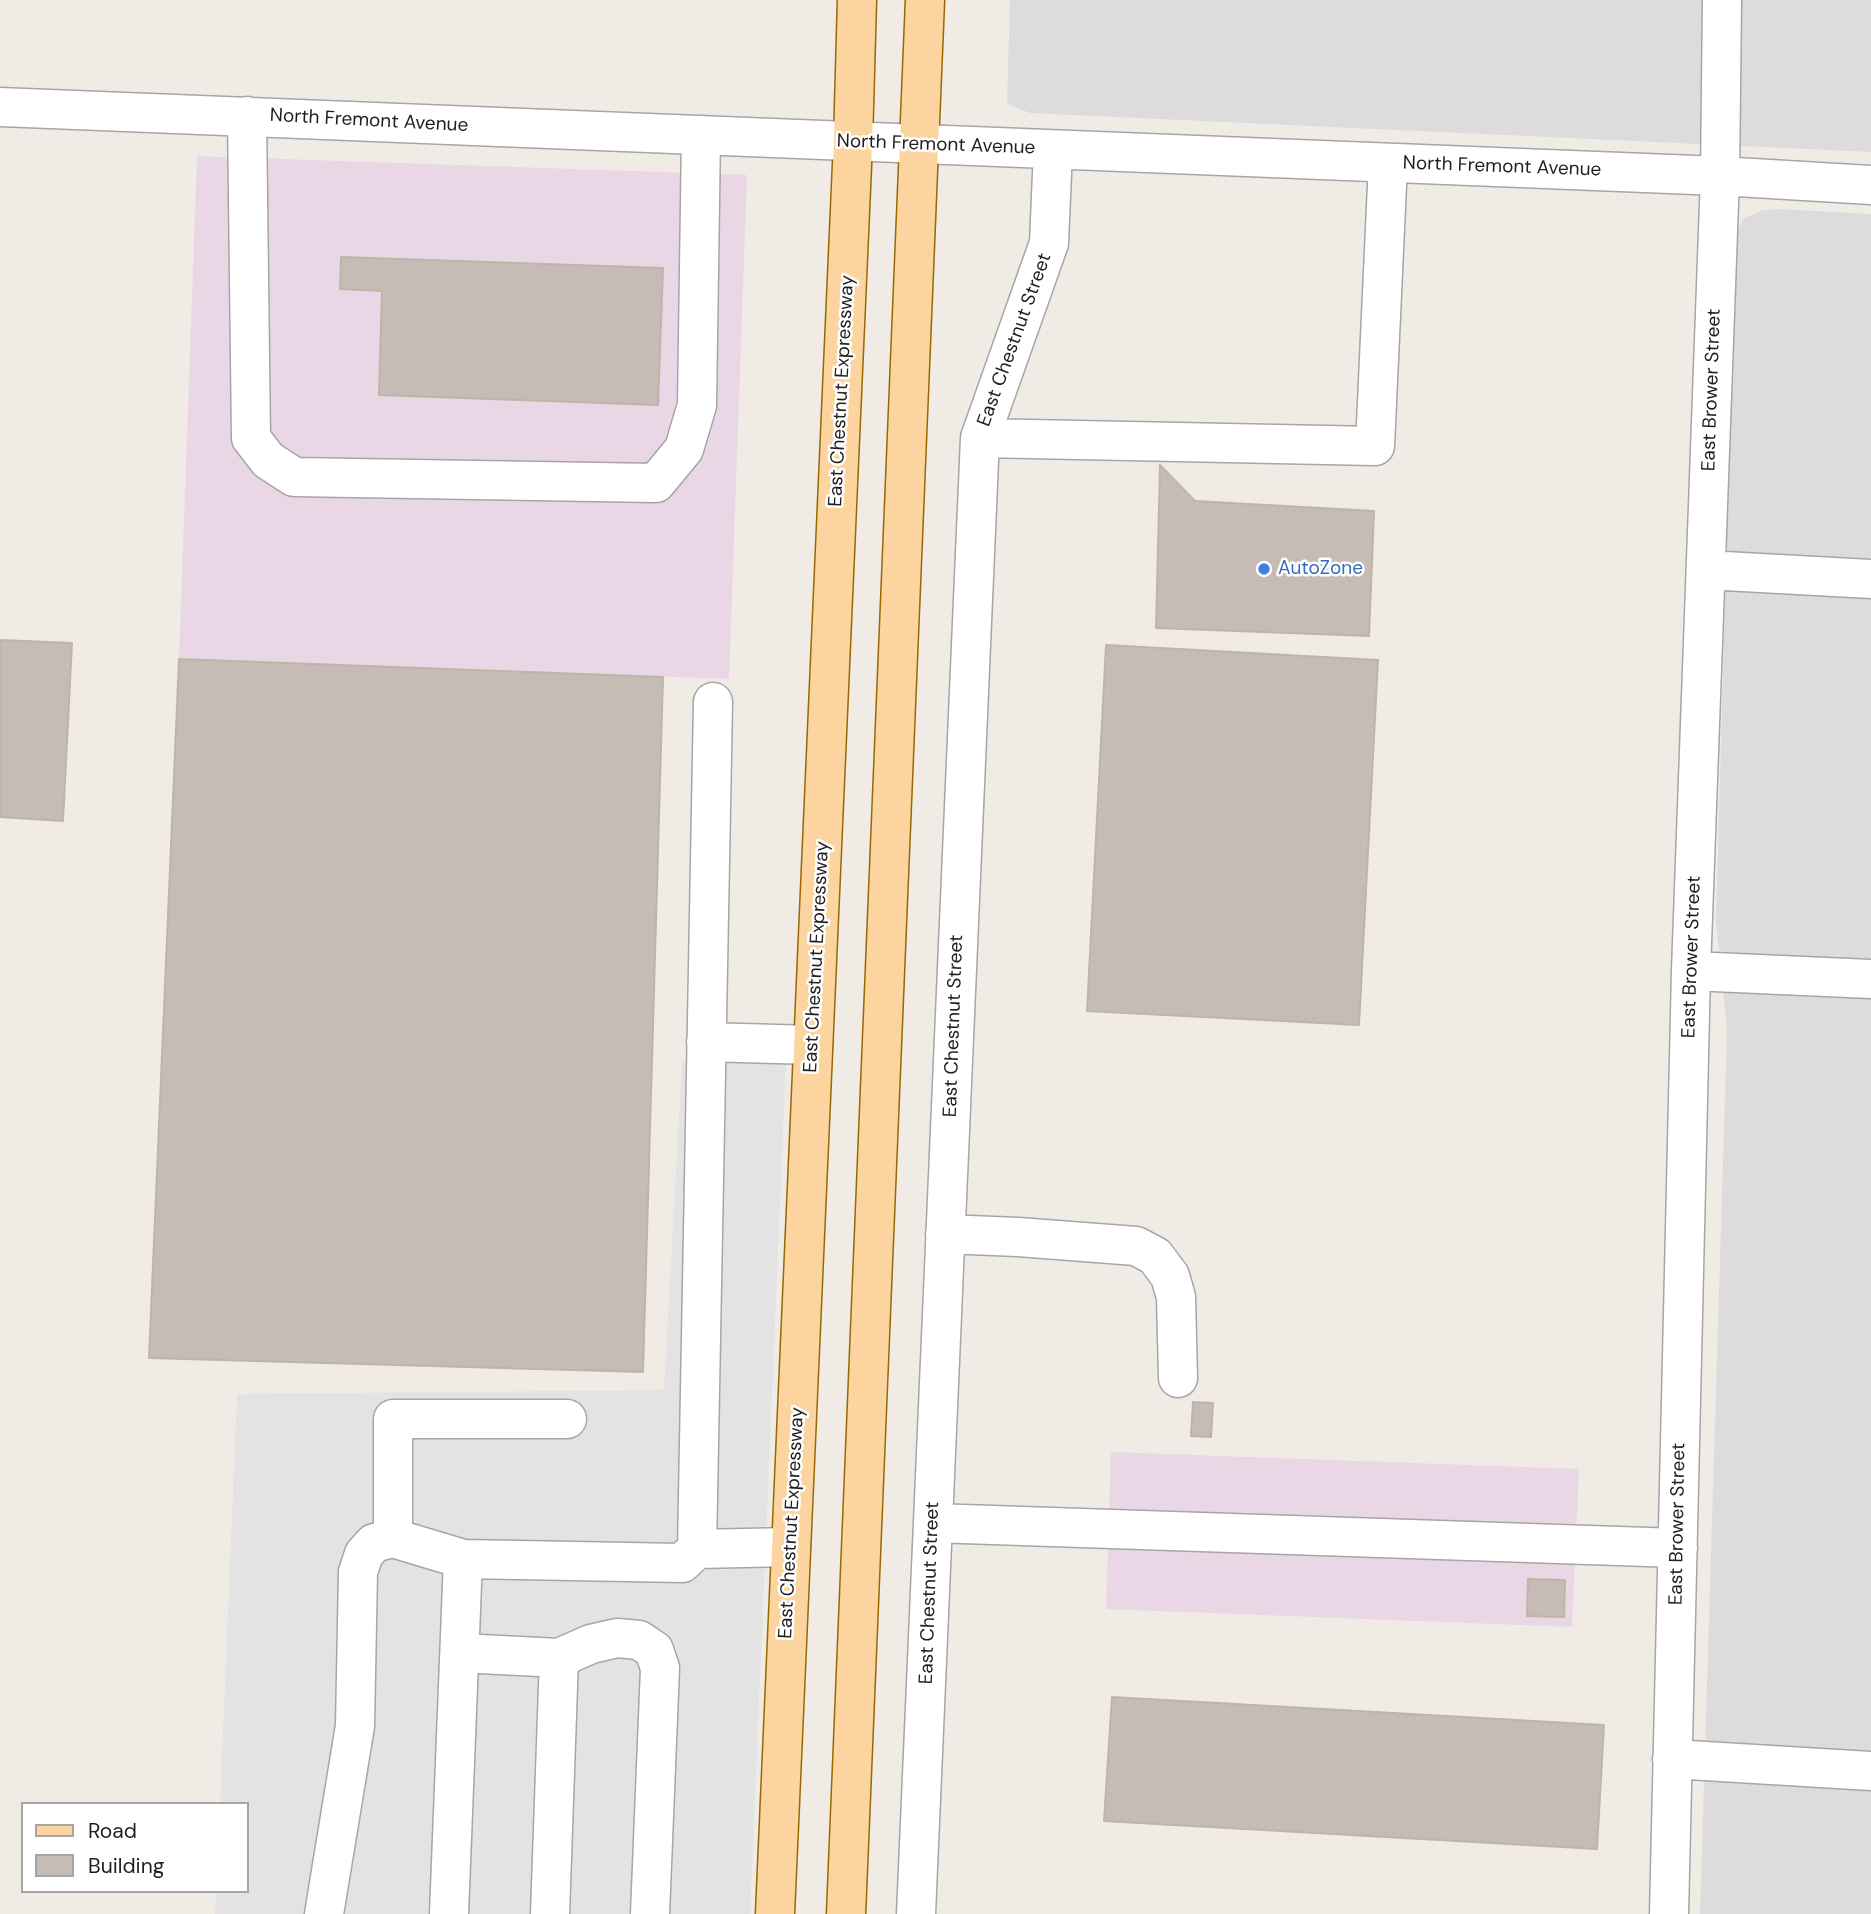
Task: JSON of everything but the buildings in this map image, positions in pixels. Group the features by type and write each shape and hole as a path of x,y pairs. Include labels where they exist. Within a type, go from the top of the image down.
{"main road":[{"name":"East Chestnut Expressway","path":"775,1914 857,0"},
{"path":"846,1914 925,0"}],"street":[{"name":"East Brower Street","path":"1668,1914 1692,971 1720,176 1722,0"},
{"name":"North Fremont Avenue","path":"0,107 1720,176 1871,185"},
{"path":"247,116 251,438 268,460 293,477 656,482 684,449 697,405 701,135"},
{"name":"East Chestnut Street","path":"916,1914 980,438 1049,243 1053,150"},
{"path":"980,438 1375,446 1388,163"},
{"path":"1706,570 1871,579"},
{"path":"697,1549 713,702"},
{"path":"1692,971 1871,979"},
{"path":"706,1042 813,1045"},
{"path":"945,1234 1136,1246 1155,1256 1170,1276 1176,1297 1178,1378"},
{"path":"393,1538 393,1419 568,1419"},
{"path":"933,1523 1678,1548"},
{"path":"324,1914 355,1726 358,1572 363,1554 374,1543 393,1538 463,1559 682,1563 697,1549 791,1547"},
{"path":"449,1914 463,1559"},
{"path":"460,1653 559,1658 591,1644 617,1638 639,1640 654,1650 660,1668 650,1914"},
{"path":"550,1914 559,1658"},
{"path":"1672,1759 1871,1771"}],"shaded area":[{"path":"1010,0 1871,0 1871,152 1030,113 1007,104"},
{"path":"197,156 747,175 729,679 179,659"},
{"path":"1763,210 1871,214 1871,1914 1700,1914 1727,1030 1716,923 1735,237 1744,218"},
{"path":"786,1061 750,1914 215,1914 216,1893 248,1893 248,1802 220,1802 237,1394 664,1390 682,1062"},
{"path":"1111,1452 1579,1469 1572,1627 1106,1609"}],"place":[{"name":"AutoZone","path":"1264,569"}]}
